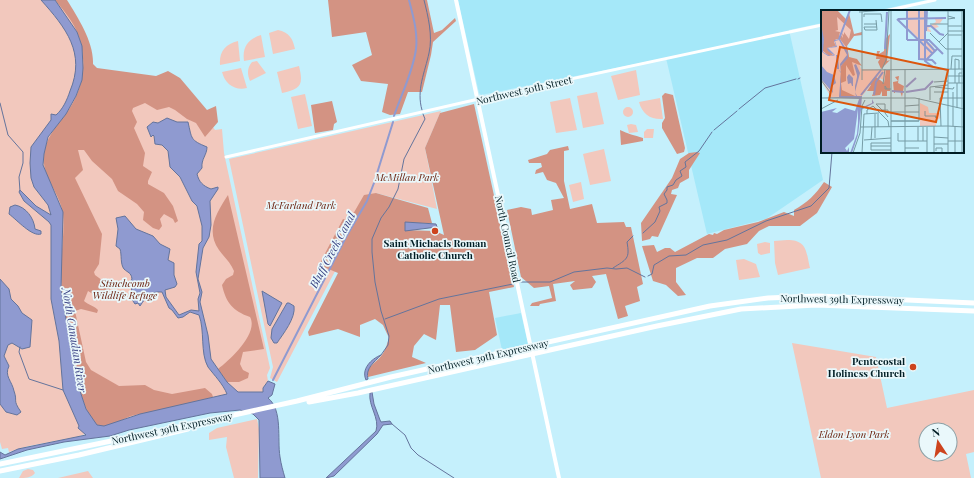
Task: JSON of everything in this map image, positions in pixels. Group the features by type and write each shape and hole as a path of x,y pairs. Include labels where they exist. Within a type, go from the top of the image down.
{"highway":[{"name":"Northwest 39th Expressway","path":"0,471 531,346 724,304 780,297 818,296 974,303"},
{"path":"874,299 875,307"},
{"path":"902,308 903,300"},
{"path":"724,304 726,312"},
{"name":"Northwest 39th Expressway","path":"280,406 533,354 726,312 801,305 974,310"},
{"name":"Northwest 39th Expressway","path":"0,464 198,425"}],"main road":[{"name":"North Council Road","path":"456,0 559,478"}],"street":[{"path":"890,10 935,0"},
{"name":"Northwest 50th Street","path":"226,157 821,25"}],"shaded area":[{"path":"41,0 55,0 77,32 82,46 82,80 76,96 66,114 48,137 43,165 63,212 61,289 76,379 86,409 97,425 104,426 140,414 227,394 221,383 208,367 204,355 202,328 199,315 190,312 183,317 178,318 169,308 162,292 154,292 149,295 140,306 138,303 135,304 131,298 132,283 130,282 132,277 124,269 120,249 116,246 118,229 116,218 125,216 136,229 153,236 160,244 170,249 168,260 174,263 174,275 177,284 175,287 165,290 166,297 179,315 191,310 199,311 198,299 200,293 196,272 199,244 202,241 202,226 197,206 192,201 180,177 170,167 168,151 162,145 155,144 154,136 153,135 151,137 147,127 153,122 158,123 167,118 177,122 188,122 193,138 197,143 207,147 202,162 202,168 197,174 199,179 204,185 211,189 218,187 210,201 211,225 209,237 203,248 198,279 202,292 200,302 208,335 211,359 227,382 238,392 263,392 263,388 268,381 275,384 272,395 268,398 273,403 278,417 279,450 285,478 260,478 259,420 253,414 240,410 210,413 129,430 110,436 64,442 27,450 0,459 0,452 5,455 18,449 86,435 78,428 79,426 63,390 59,341 51,299 51,225 24,201 19,192 20,190 36,206 51,215 48,205 34,187 31,178 31,147 51,120 51,114 56,115 68,98 76,65 71,42 58,21"},
{"path":"55,0 67,0 76,14 91,47 93,64 97,68 156,76 168,71 180,78 207,110 216,106 218,122 205,137 196,123 169,107 157,110 145,103 133,108 132,111 137,122 134,128 145,153 143,166 152,172 148,184 164,193 173,206 178,221 175,223 173,219 164,214 160,219 162,226 159,230 153,228 143,220 144,212 137,204 118,191 112,179 92,161 84,150 78,150 83,170 75,178 102,234 99,264 94,272 95,275 110,286 110,289 99,295 88,291 84,301 97,309 97,313 81,309 75,311 86,362 91,370 119,386 145,385 154,390 172,394 205,388 212,394 213,397 161,411 138,414 104,427 100,426 92,419 84,404 72,358 64,309 61,277 63,214 45,170 44,162 45,148 49,138 71,106 76,96 80,86 83,65 81,43 77,32 70,19"},
{"path":"328,0 427,0 434,33 442,30 455,18 456,21 433,42 422,92 408,92 400,114 390,115 382,112 388,84 361,81 352,65 372,55 366,32 332,37"},
{"path":"458,0 926,0 880,10 821,10 821,23 789,30 823,180 766,219 707,234 666,58 481,95 479,93"},
{"path":"665,93 673,95 685,148 684,152 677,154 662,128 662,123 665,118 662,96"},
{"path":"332,101 337,122 334,124 333,130 315,133 311,105"},
{"path":"474,104 514,287 489,292 497,335 475,350 456,352 450,305 440,305 436,340 424,334 414,346 412,357 426,363 368,377 367,374 369,368 379,359 386,348 389,338 383,325 375,319 360,325 360,337 338,329 309,336 308,332 338,273 319,265 343,219 349,221 364,195 376,193 428,208 432,223 410,223 405,230 435,231 444,235 425,148 440,113"},
{"path":"620,130 643,138 643,141 621,145"},
{"path":"568,146 569,150 564,151 564,181 570,209 592,204 597,223 624,222 626,227 631,227 643,284 637,287 640,301 625,306 628,316 618,319 606,274 592,276 596,282 592,288 573,290 570,285 575,281 553,284 556,301 540,304 539,306 530,306 532,303 552,298 549,286 534,288 521,277 507,210 521,207 531,209 532,215 553,210 551,200 564,198 556,183 547,180 543,172 535,174 536,170 542,167 541,163 529,163 528,160 547,154 550,150"},
{"path":"689,153 700,153 689,170 689,178 680,183 678,188 672,190 671,194 677,195 658,237 652,236 650,239 642,241 641,223 672,178 680,159"},
{"path":"824,182 832,187 817,213 800,226 769,226 759,231 747,244 725,249 713,258 697,258 676,268 676,282 686,295 678,296 666,285 653,281 642,246 654,245 657,252 665,248 670,248 675,252 709,234 713,235 714,233 717,234 724,230 758,222 784,212 794,216 794,210 811,198"},
{"path":"228,195 264,349 243,352 240,364 243,370 249,373 248,378 239,382 227,382 218,369 242,346 247,338 252,323 250,317 244,315 231,306 222,285 226,279 233,275 234,271 215,243 213,228 214,221"},
{"path":"15,205 23,208 29,214 35,229 41,231 41,234 29,231 9,214 10,207"},
{"path":"405,222 436,224 437,227 405,231"},
{"path":"0,279 9,289 11,299 22,313 32,320 30,347 22,349 12,343 8,345 4,356 9,366 7,373 13,387 16,403 21,412 17,415 6,412 0,404"},
{"path":"262,291 282,303 270,326 268,324"},
{"path":"287,303 294,306 293,316 277,343 274,343 271,338 272,329"},
{"path":"521,313 528,344 502,350 495,318"},
{"path":"381,355 369,369 367,375 368,379 366,380 366,368 374,359"},
{"path":"372,392 374,404 381,422 390,421 392,424 383,425 377,434 334,476 326,478 376,431 377,426 370,398 370,393"}],"green space":[{"name":"Stinchcomb Wildlife Refuge","path":"0,0 63,0 80,29 89,68 207,118 215,130 222,129 224,153 270,368 267,375 268,381 263,388 263,392 238,392 131,417 77,437 29,446 9,452 8,448 2,449 0,442"},
{"path":"278,30 285,32 290,36 295,49 273,54 269,33"},
{"path":"261,35 265,57 244,61 244,52 247,44 249,41"},
{"path":"238,41 240,61 220,65 222,52 226,46"},
{"path":"257,61 266,73 250,81 248,69 252,62"},
{"path":"299,66 301,82 299,86 293,90 282,93 277,72"},
{"path":"241,68 247,88 243,89 231,86 225,80 222,72"},
{"path":"636,70 640,95 618,100 611,76"},
{"path":"597,92 604,124 583,128 577,96"},
{"path":"305,94 312,126 298,129 291,97"},
{"path":"570,98 577,130 556,133 550,102"},
{"path":"660,98 663,119 651,117 642,110 639,102"},
{"path":"626,107 630,107 632,108 632,116 626,117 623,114 623,110"},
{"name":"McFarland Park","path":"441,111 425,148 437,209 376,193 277,382 270,378 273,367 229,159"},
{"path":"627,125 636,125 638,132 629,133"},
{"path":"647,129 654,129 653,138 644,138 644,132"},
{"path":"604,149 611,181 590,185 583,154"},
{"path":"581,182 584,199 573,202 569,185"},
{"path":"787,240 802,244 806,252 810,268 778,275 775,263 774,241"},
{"path":"765,242 770,243 770,253 761,255 758,253 757,244"},
{"path":"744,259 756,264 760,277 739,280 736,260"},
{"name":"Eldon Lyon Park","path":"792,343 876,357 887,408 974,390 974,452 966,454 971,478 821,478"},
{"path":"257,419 259,429 258,478 234,478 226,447 227,437 209,440 209,433 217,428"},
{"path":"28,469 33,470 35,473 30,477 19,478 23,471"},
{"path":"88,471 93,478 58,478"}],"waterway":[{"name":"Bluff Creek Canal","path":"394,116 410,75 416,49 416,30 409,0"},
{"path":"422,110 420,95 430,46 430,33 424,0"},
{"path":"739,109 765,88 796,79"},
{"path":"0,103 8,135 23,152 23,163 19,177 20,191"},
{"path":"714,130 737,111"},
{"path":"381,355 388,345 389,336 381,311 375,282 372,239 381,218 389,207 398,189 404,159 425,119 423,114"},
{"name":"Bluff Creek Canal","path":"273,380 346,237 367,201 393,122"},
{"path":"643,233 655,222 660,211 659,207 667,203 664,194 667,187 673,185 676,180 682,176 680,171 686,167 685,162 699,151 712,132"},
{"path":"648,276 652,274 654,265 669,256 686,255 703,245 727,240 766,221 811,206 829,188 832,153"},
{"path":"613,268 622,263 628,255 627,242 633,236"},
{"path":"521,282 550,282 574,272 607,268 627,268 645,277"},
{"path":"385,319 439,299 513,284"},
{"path":"20,347 19,352 29,379 63,390"},
{"path":"392,424 405,435 411,448 418,455 454,478"}],"place":[{"name":"Saint Michaels Roman Catholic Church","path":"435,231"},
{"name":"Pentecostal Holiness Church","path":"913,367"}],"park label":[{"name":"McMillan Park","path":"407,177"}],"water label":[{"name":"North Canadian River","path":"75,340"}]}
